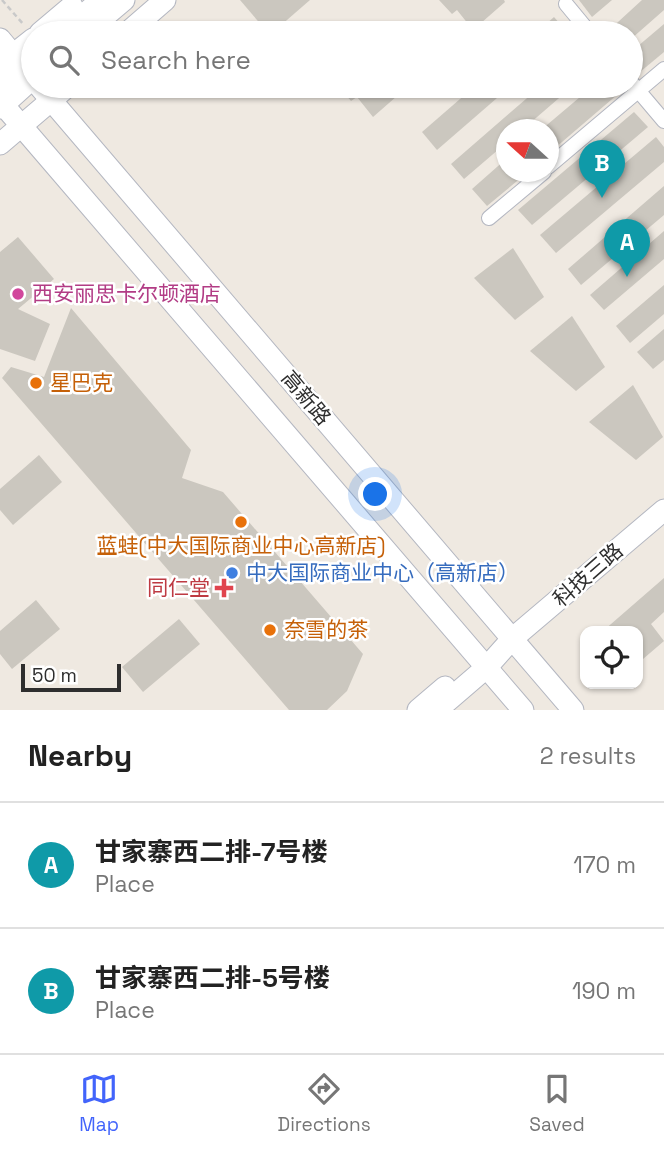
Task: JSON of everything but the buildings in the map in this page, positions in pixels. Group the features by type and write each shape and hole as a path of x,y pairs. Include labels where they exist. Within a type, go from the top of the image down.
{"main road":[{"path":"50,21 79,0"},
{"path":"76,21 100,0"},
{"path":"99,21 124,0"},
{"path":"141,21 165,0"},
{"path":"0,39 21,65"},
{"path":"1,100 21,73"},
{"path":"0,144 22,125 46,98"},
{"name":"高新路","path":"60,98 573,710"},
{"name":"高新路","path":"1,100 523,710"},
{"name":"科技三路","path":"418,710 484,662 659,521"},
{"name":"科技三路","path":"437,710 484,662"}],"street":[{"path":"566,4 580,21"},
{"path":"643,81 664,69"},
{"path":"643,96 664,121"},
{"path":"559,157 622,98"},
{"path":"489,218 532,182"}],"path":[{"path":"2,0 22,21"}],"place":[{"name":"甘家寨西二排-5号楼","path":"602,198"},
{"name":"甘家寨西二排-7号楼","path":"627,277"},
{"name":"西安丽思卡尔顿酒店","path":"18,294"},
{"name":"星巴克","path":"36,383"},
{"name":"蓝蛙(中大国际商业中心高新店)","path":"241,522"},
{"name":"中大国际商业中心（高新店）","path":"232,573"},
{"name":"同仁堂","path":"224,588"},
{"name":"奈雪的茶","path":"270,630"}]}
